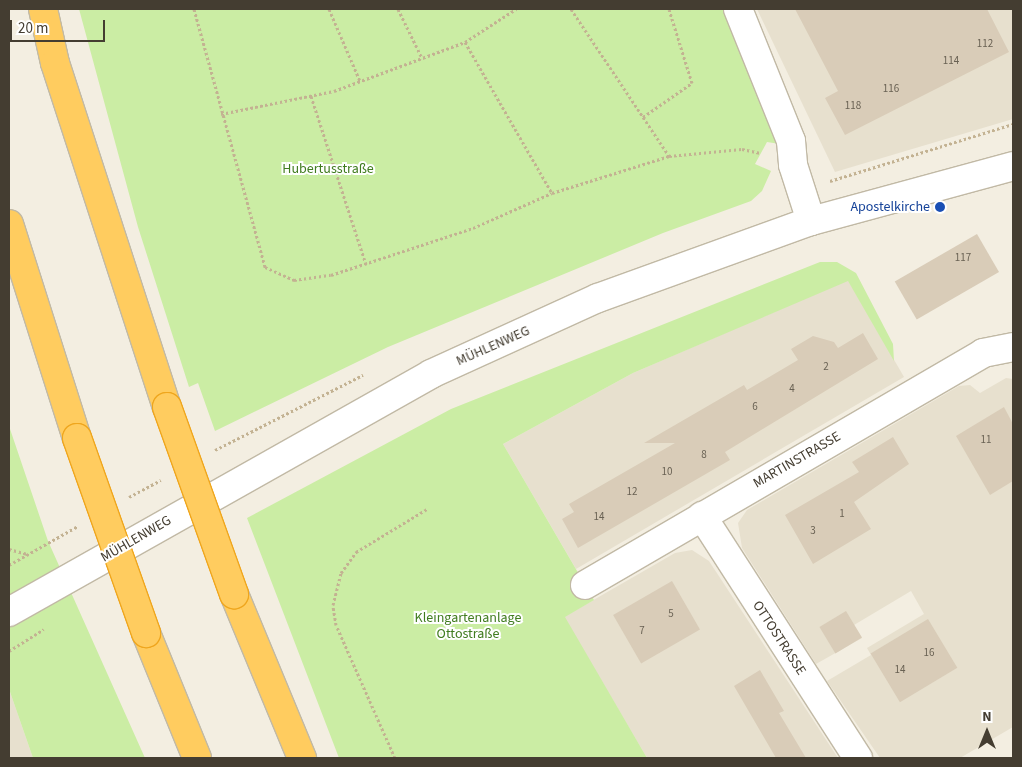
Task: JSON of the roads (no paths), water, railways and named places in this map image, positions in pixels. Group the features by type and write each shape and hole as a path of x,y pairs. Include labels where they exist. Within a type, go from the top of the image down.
{"highway":[{"path":"43,9 56,63 167,407 234,594 302,758"},
{"path":"9,224 78,438 146,634 197,758"}],"street":[{"path":"738,9 791,141 793,166 811,221"},
{"name":"MÜHLENWEG","path":"9,612 431,374 598,298 811,221 1013,166"},
{"name":"MARTINSTRASSE","path":"585,585 983,353 1013,347"},
{"name":"OTTOSTRASSE","path":"702,516 858,758"}],"place":[{"name":"Apostelkirche","path":"940,207"}],"park label":[{"name":"Hubertusstraße","path":"328,169"},
{"name":"Kleingartenanlage Ottostraße","path":"468,626"}]}
